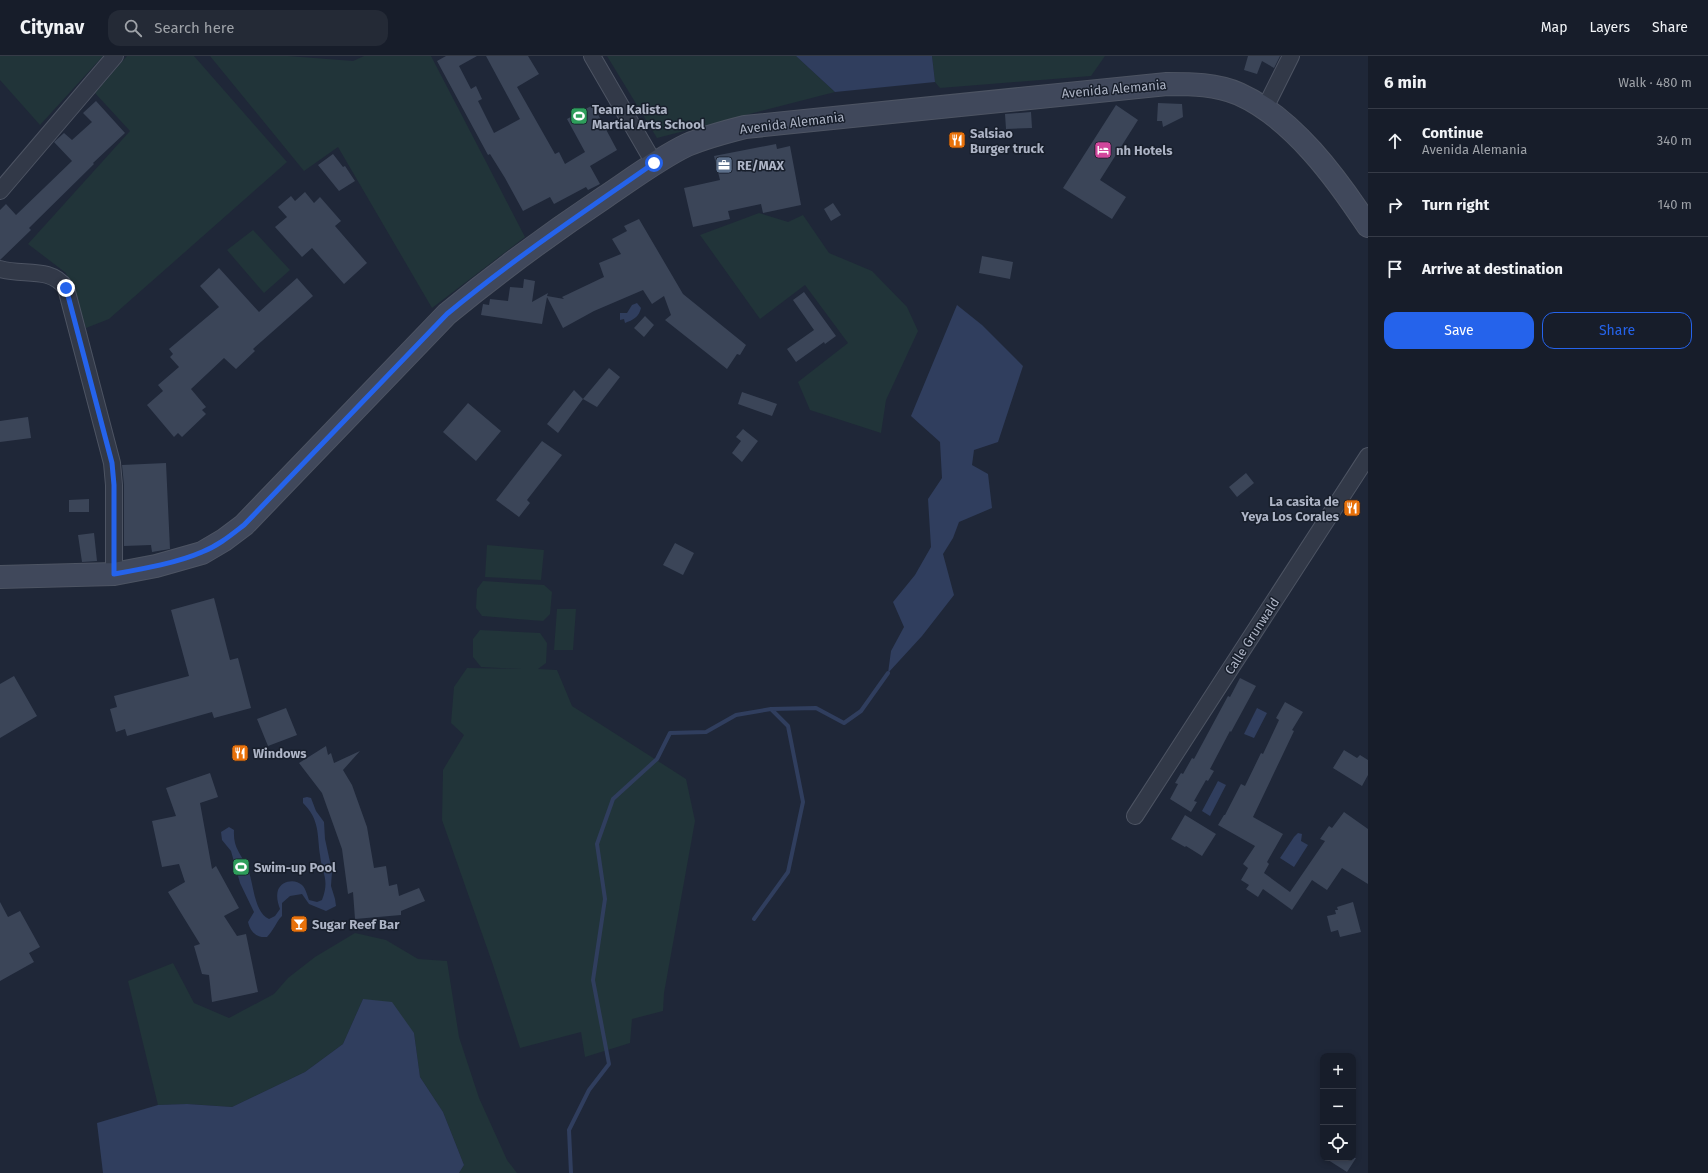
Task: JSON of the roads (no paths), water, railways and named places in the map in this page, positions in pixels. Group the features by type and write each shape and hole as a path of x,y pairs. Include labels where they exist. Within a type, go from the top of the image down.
{"street":[{"path":"0,191 115,56"},
{"path":"592,56 654,163"},
{"path":"1265,108 1291,56"},
{"name":"Avenida Alemania","path":"0,578 114,574 156,566 202,553 224,540 244,525 447,314 472,293 559,228 654,163 687,145 714,135 745,127 1167,84 1206,85 1239,94 1265,108 1316,155 1368,226"},
{"path":"0,269 56,277 66,288 112,463 114,485 114,574"},
{"name":"Calle Grunwald","path":"1135,816 1368,456"}],"water":[{"path":"796,56 932,56 935,82 835,92"},
{"path":"637,303 641,308 637,316 625,323 624,319 620,320 620,313 627,313 632,305"},
{"path":"957,305 982,325 1023,366 998,442 974,450 972,465 988,474 992,508 959,522 953,538 943,554 954,595 922,636 888,673 891,651 904,627 893,602 915,575 931,547 928,499 942,478 940,442 911,416"},
{"path":"1257,708 1267,713 1254,738 1244,734"},
{"path":"1218,781 1226,785 1210,816 1202,811"},
{"name":"Swim-up Pool","path":"303,798 311,798 316,811 324,822 325,839 332,871 331,886 336,906 326,911 309,904 302,894 290,896 282,903 282,916 267,937 254,934 248,922 254,912 240,883 231,851 222,840 221,832 229,827 234,830 236,846 247,867 257,903 260,910 269,919 275,916 280,909 277,893 282,884 292,881 299,883 304,888 309,900 317,902 322,900 325,887 325,877 321,862 315,821 303,803"},
{"path":"1298,833 1302,834 1301,841 1308,845 1294,867 1280,858"},
{"path":"363,999 392,1002 414,1033 420,1077 443,1112 464,1165 459,1173 103,1173 97,1123 158,1105 187,1104 232,1107 305,1072 343,1044"}],"waterway":[{"path":"571,1173 569,1130 589,1090 609,1064 593,980 605,899 597,844 613,799 657,759 670,733 706,732 736,715 771,709 816,708 844,723 861,711 888,673"},
{"path":"754,919 788,872 803,802 788,726 771,709"}],"place":[{"name":"Team Kalista Martial Arts School","path":"579,116"},
{"name":"Salsiao Burger truck","path":"957,140"},
{"name":"nh Hotels","path":"1103,150"},
{"name":"RE/MAX","path":"724,165"},
{"name":"La casita de Yeya Los Corales","path":"1352,508"},
{"name":"Windows","path":"240,753"},
{"name":"Swim-up Pool","path":"241,867"},
{"name":"Sugar Reef Bar","path":"299,924"}]}
